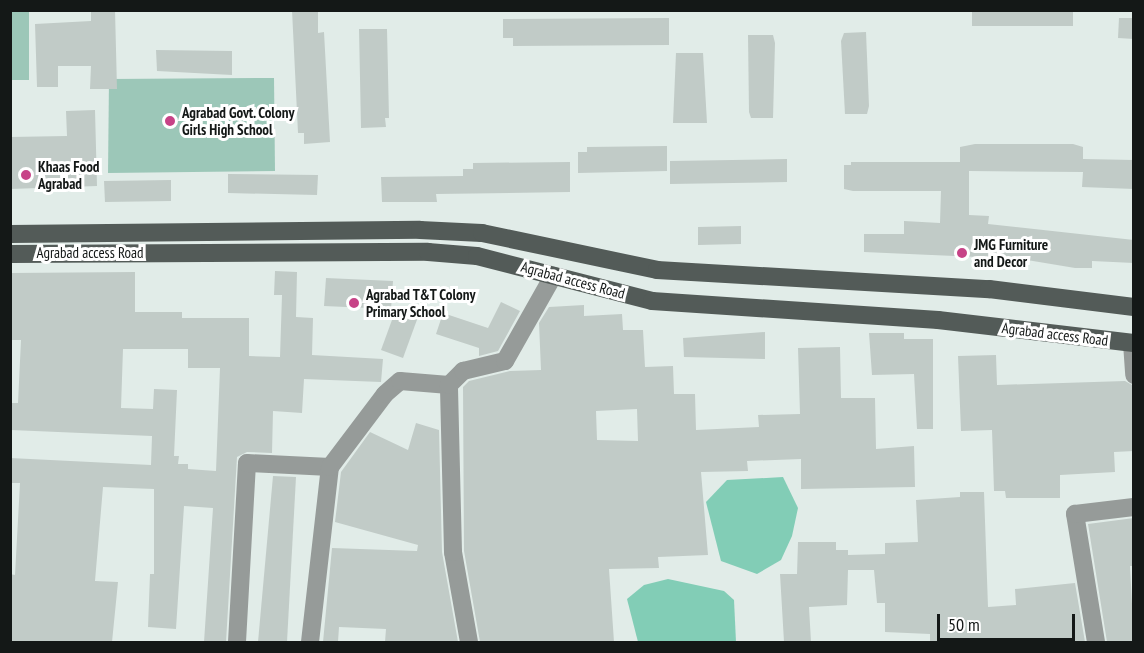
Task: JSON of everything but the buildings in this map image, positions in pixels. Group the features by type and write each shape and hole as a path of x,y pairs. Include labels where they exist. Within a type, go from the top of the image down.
{"main road":[{"name":"Agrabad access Road","path":"10,234 420,230 482,233 548,245 657,270 990,290 1134,307"},
{"path":"532,269 548,245"},
{"name":"Agrabad access Road","path":"10,254 428,252 477,256 652,301 938,320 1133,343"}],"street":[{"path":"310,642 330,467 385,394 400,381 448,385 463,371 505,361 553,276"},
{"path":"1133,343 1134,375"},
{"path":"448,385 453,552 469,642"},
{"path":"237,642 247,462 330,467"},
{"path":"1096,642 1075,514 1134,507"}],"shaded area":[{"path":"10,11 29,11 29,80 11,80"},
{"path":"274,78 275,171 108,173 109,79"},
{"path":"783,477 798,508 792,536 781,560 757,574 721,561 706,502 727,480"},
{"path":"668,579 724,591 734,600 736,642 638,642 627,599 644,585"}],"place":[{"name":"Agrabad Govt. Colony Girls High School","path":"170,121"},
{"name":"Khaas Food Agrabad","path":"26,175"},
{"name":"JMG Furniture and Decor","path":"962,253"},
{"name":"Agrabad T&T Colony Primary School","path":"354,303"}]}
